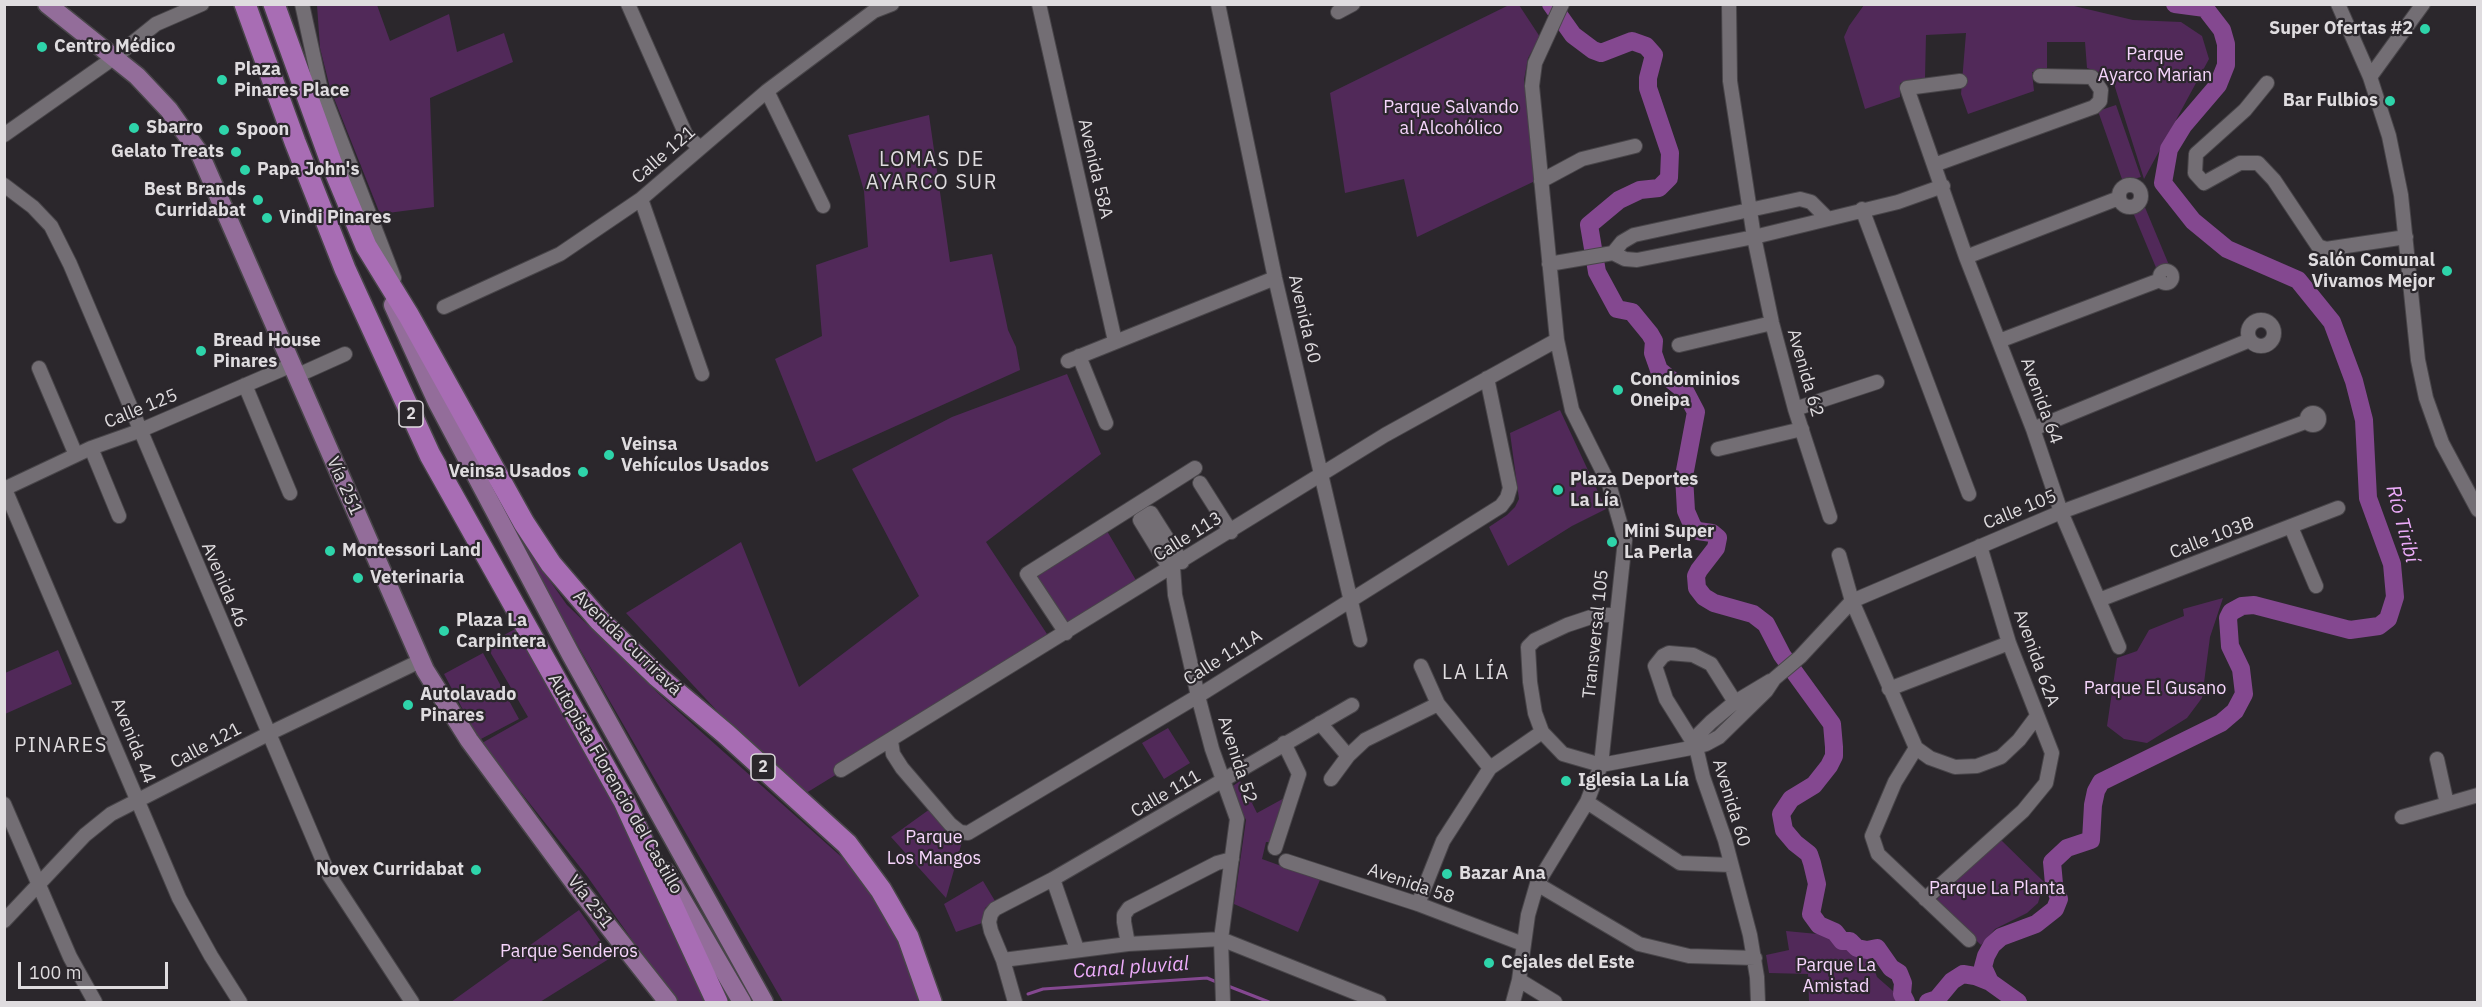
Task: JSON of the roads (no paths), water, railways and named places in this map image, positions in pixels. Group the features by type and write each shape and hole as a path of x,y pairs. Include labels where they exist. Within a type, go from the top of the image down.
{"highway":[{"name":"Autopista Florencio del Castillo","path":"245,4 345,269 430,455 624,801"},
{"name":"Autopista Florencio del Castillo","path":"274,4 331,162 366,246"},
{"path":"320,86 331,162"},
{"name":"Avenida Curriravá","path":"366,246 409,316 524,523 551,564 599,620 657,676 782,783 847,844 881,890 908,937 931,1002"},
{"name":"2","path":"624,801 717,1002"}],"main road":[{"name":"Vía 251","path":"47,4 115,57 169,110 200,154 420,661 469,740 578,888 668,1002"},
{"name":"Autopista Florencio del Castillo","path":"366,246 437,402 570,655 764,1002"},
{"name":"Autopista Florencio del Castillo","path":"624,801 742,1002"}],"street":[{"path":"4,135 115,57 172,10 202,4"},
{"path":"302,4 320,86 409,316"},
{"path":"628,4 686,135 699,148"},
{"name":"Calle 121","path":"444,307 560,254 641,199 767,91 872,8 892,4"},
{"name":"Avenida 58A","path":"1039,4 1115,341"},
{"name":"Avenida 60","path":"1218,4 1275,278 1360,640"},
{"path":"1338,12 1353,4"},
{"name":"Avenida 62","path":"1729,4 1730,81 1754,237 1795,409 1830,517"},
{"path":"2338,4 2370,76 2389,136 2401,195 2418,360 2426,398 2442,443 2478,510"},
{"path":"2370,76 2423,4"},
{"name":"Transversal 105","path":"1523,944 1537,884 1587,802 1601,765 1625,540 1609,484 1572,410 1557,339 1532,86 1535,63 1561,5"},
{"path":"1934,165 2094,107 2100,101 2101,90 2092,77 2040,76"},
{"name":"Avenida 64","path":"1960,81 1907,88 1966,257 2033,429 2061,512 2118,647"},
{"path":"2267,82 2245,110 2196,154 2195,173 2204,183 2240,163 2258,163 2274,180 2318,246 2326,249 2406,237"},
{"path":"767,91 823,206"},
{"path":"1541,181 1582,159 1635,146"},
{"name":"Avenida 46","path":"4,185 33,207 51,226 70,264 329,875 412,1002"},
{"path":"1549,264 1609,254 1638,260 1754,237 1898,202 1943,186"},
{"path":"1966,257 2119,198"},
{"path":"641,199 702,374"},
{"path":"1609,254 1622,242 1634,236 1800,199 1811,202 1827,218"},
{"path":"1862,209 1969,494"},
{"path":"1106,423 1073,359 1275,278"},
{"path":"1999,341 2160,280"},
{"path":"1679,345 1773,323"},
{"name":"Calle 113","path":"841,771 1385,435 1557,339"},
{"path":"2033,429 2250,340"},
{"name":"Calle 125","path":"5,488 91,448 139,431 245,385 345,354"},
{"path":"39,368 76,455"},
{"name":"Calle 111A","path":"891,741 893,754 902,768 950,824 960,832 968,833 1198,696 1501,506 1510,488 1486,378"},
{"path":"1795,409 1877,381"},
{"path":"245,385 290,493"},
{"name":"Calle 105","path":"1601,765 1695,747 1706,744 1725,732 1852,601 2061,512 2308,420"},
{"path":"1718,449 1802,429"},
{"path":"91,448 119,516"},
{"path":"1066,633 1027,574 1195,468"},
{"path":"1200,483 1231,532"},
{"name":"Avenida 44","path":"5,488 80,659 179,898 240,1002"},
{"name":"Calle 103B","path":"2099,600 2338,508"},
{"path":"2291,527 2316,586"},
{"name":"Avenida 62A","path":"1925,899 2023,811 2046,783 2052,753 2009,643 1980,546"},
{"path":"1839,555 1852,601 1916,748 1930,758 1955,767 1977,766 2001,757 2019,740 2037,716"},
{"name":"Avenida 52","path":"1175,566 1174,595 1198,696 1212,749 1237,819 1221,939 1223,1000"},
{"path":"1601,765 1563,754 1542,732 1535,713 1528,647 1535,640 1567,625 1597,615 1616,615"},
{"path":"1889,689 2009,643"},
{"name":"Avenida 60","path":"1735,702 1711,664 1693,655 1669,653 1663,656 1655,666 1666,699 1695,747 1702,777 1725,840 1755,958 1758,1002"},
{"name":"Calle 121","path":"4,921 85,835 111,814 268,734 420,661"},
{"path":"1421,666 1438,704 1491,768"},
{"name":"Calle 105","path":"1695,747 1698,735 1735,702 1784,671"},
{"path":"1331,779 1348,756 1365,740 1438,704"},
{"name":"Calle 111","path":"1003,960 989,922 995,909 1053,879 1352,705"},
{"path":"1320,723 1348,756"},
{"path":"1418,904 1443,841 1491,768 1542,732"},
{"path":"1275,848 1299,774 1284,744"},
{"path":"1916,748 1895,782 1872,836 1878,854 1969,940"},
{"path":"2437,759 2447,804"},
{"path":"2402,817 2478,795"},
{"path":"1587,802 1680,863 1731,865"},
{"path":"4,804 70,957 95,1002"},
{"path":"1128,944 1124,915 1130,908 1217,863 1232,859"},
{"name":"Avenida 58","path":"1286,861 1418,904 1523,944"},
{"path":"1053,879 1077,950"},
{"path":"1537,884 1640,944 1689,956 1755,958"},
{"path":"1015,1002 1003,960 1128,944 1221,939 1379,1002"},
{"path":"1513,1002 1519,980 1523,944"},
{"path":"1519,980 1555,1002"}],"waterway":[{"path":"1551,4 1573,35 1593,50 1601,53 1632,41 1646,46 1654,55 1648,88 1670,153 1669,178 1659,188 1640,190 1619,200 1589,225 1597,272 1617,309 1632,312 1650,334 1654,341 1653,353 1659,370 1685,391 1696,412 1684,476 1686,511 1693,527 1698,531 1712,533 1718,538 1716,548 1696,576 1697,588 1704,597 1714,603 1753,614 1766,624 1782,655 1832,724 1834,756 1829,766 1814,785 1791,799 1781,814 1784,830 1809,854 1812,863 1817,884 1811,914 1819,925 1835,932 1842,941 1850,941 1857,948 1867,950 1877,948 1891,968 1899,973 1903,983 1902,994 1906,1002"},
{"name":"Río Tiribí","path":"2018,1002 1990,982 1983,967 1986,956 1992,945 2001,937 2036,924 2055,909 2059,899 2054,884 2052,862 2067,848 2091,840 2093,805 2101,782 2221,723 2235,711 2244,694 2241,669 2230,646 2228,618 2231,612 2242,606 2254,605 2350,630 2379,626 2388,619 2395,597 2392,564 2368,498 2364,420 2354,381 2332,322 2298,280 2227,249 2193,221 2163,183 2169,149 2183,126 2218,85 2226,65 2226,44 2222,30 2205,8 2175,4"},
{"path":"1928,1002 1937,999 1952,981 1963,974 1990,982"},
{"name":"Canal pluvial","path":"1028,994 1043,989 1207,978 1219,983"},
{"name":"Canal pluvial","path":"1228,986 1269,1002"}],"place":[{"name":"Super Ofertas #2","path":"2425,29"},
{"name":"Centro Médico","path":"42,47"},
{"name":"Plaza Pinares Place","path":"222,80"},
{"name":"Bar Fulbios","path":"2390,101"},
{"name":"Sbarro","path":"134,128"},
{"name":"Spoon","path":"224,130"},
{"name":"Gelato Treats","path":"236,152"},
{"name":"Papa John's","path":"245,170"},
{"name":"Best Brands Curridabat","path":"258,200"},
{"name":"Vindi Pinares","path":"267,218"},
{"name":"Salón Comunal Vivamos Mejor","path":"2447,271"},
{"name":"Bread House Pinares","path":"201,351"},
{"name":"Condominios Oneipa","path":"1618,390"},
{"name":"Veinsa Vehículos Usados","path":"609,455"},
{"name":"Veinsa Usados","path":"583,472"},
{"name":"Plaza Deportes La Lía","path":"1558,490"},
{"name":"Mini Super La Perla","path":"1612,542"},
{"name":"Montessori Land","path":"330,551"},
{"name":"Veterinaria","path":"358,578"},
{"name":"Plaza La Carpintera","path":"444,631"},
{"name":"Autolavado Pinares","path":"408,705"},
{"name":"Iglesia La Lía","path":"1566,781"},
{"name":"Novex Curridabat","path":"476,870"},
{"name":"Bazar Ana","path":"1447,874"},
{"name":"Cejales del Este","path":"1489,963"}],"district":[{"name":"LOMAS DE AYARCO SUR","path":"932,172"},
{"name":"LA LÍA","path":"1476,673"},
{"name":"PINARES","path":"61,746"}],"park label":[{"name":"Parque Ayarco Marian","path":"2155,65"},
{"name":"Parque Salvando al Alcohólico","path":"1451,118"},
{"name":"Parque El Gusano","path":"2155,689"},
{"name":"Parque Los Mangos","path":"934,848"},
{"name":"Parque La Planta","path":"1997,889"},
{"name":"Parque Senderos","path":"569,952"},
{"name":"Parque La Amistad","path":"1836,976"}]}
